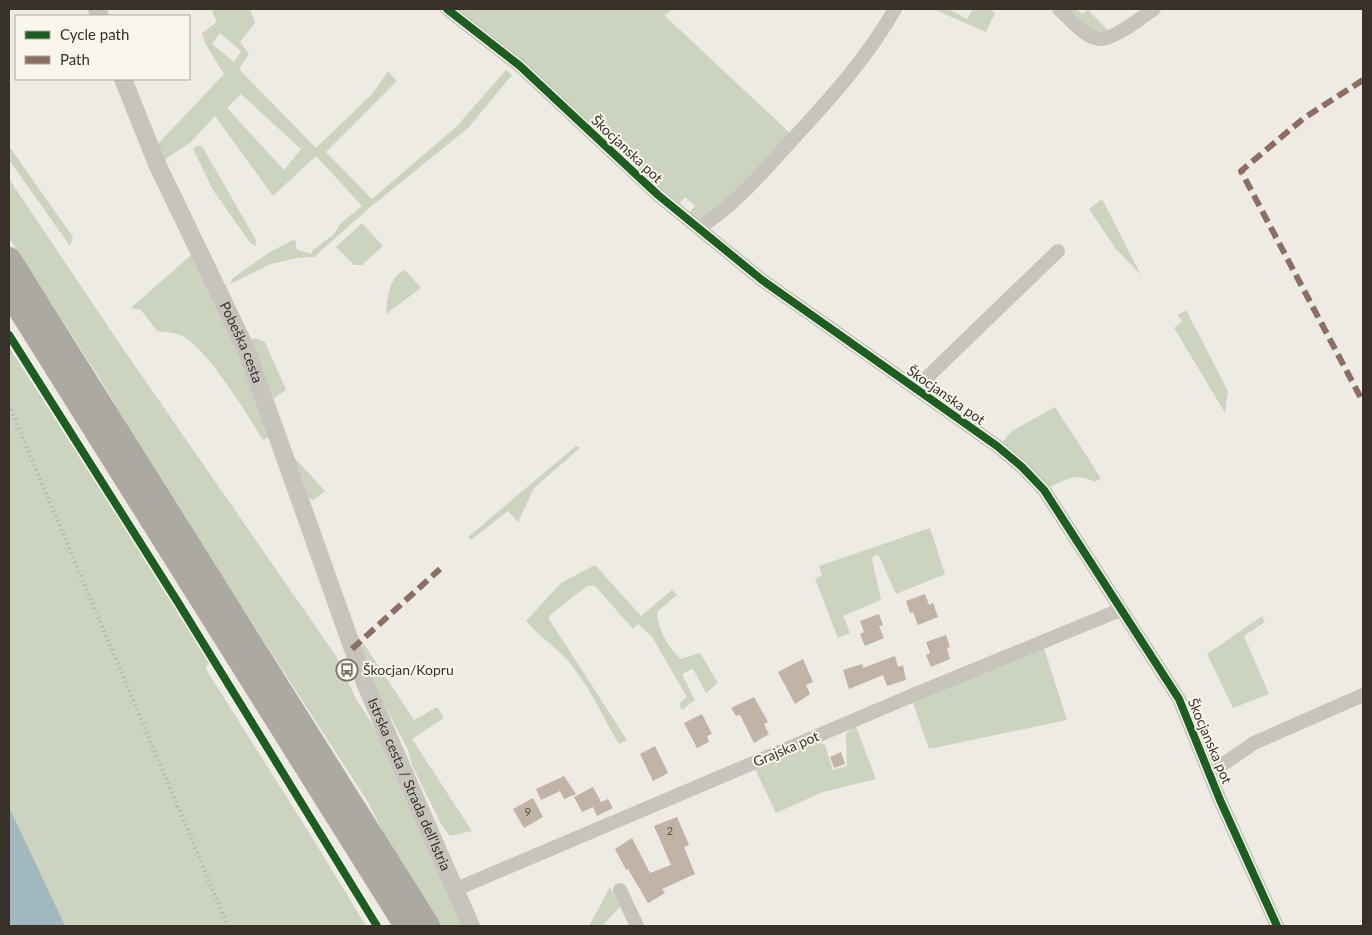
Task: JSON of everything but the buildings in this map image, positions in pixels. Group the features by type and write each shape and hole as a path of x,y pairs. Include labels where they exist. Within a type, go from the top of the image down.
{"highway":[{"path":"9,259 428,926"},
{"path":"9,292 406,926"}],"street":[{"name":"Škocjanska pot","path":"447,9 520,66 658,195 762,280 997,446 1038,485 1179,699 1277,926"},
{"path":"699,228 714,219 751,186 851,74 895,9"},
{"path":"1059,9 1090,36 1100,39 1113,36 1154,9"},
{"name":"Pobeška cesta","path":"123,80 157,164 247,351 273,418 339,614"},
{"path":"916,388 1058,252"},
{"name":"Grajska pot","path":"454,890 918,692 1120,610"},
{"name":"Istrska cesta / Strada dell'Istria","path":"339,614 365,683 470,926"},
{"path":"1210,773 1254,743 1363,695"},
{"path":"620,890 637,926"}],"green space":[{"path":"211,9 250,9 255,23 240,42 249,54 239,69 316,148 373,93 388,71 397,81 326,152 372,199 457,126 506,70 512,75 468,128 368,209 314,257 297,258 271,264 230,284 233,278 270,252 295,239 297,250 312,254 313,250 333,235 342,222 362,206 316,156 273,196 215,116 191,142 163,161 156,146 224,74 205,43 202,33 217,22","holes":["220,33 241,51 234,62 212,44","241,94 301,149 284,170 227,108"]},
{"path":"456,9 674,9 664,15 791,134 724,205 698,221 687,215 695,206 685,197 677,206"},
{"path":"933,9 949,9 967,19 973,9 990,9 995,13 986,32"},
{"path":"1065,9 1076,9 1082,14 1088,10 1112,34 1091,34"},
{"path":"9,146 73,237 70,246 9,160"},
{"path":"202,146 256,240 256,246 251,244 213,190 193,149"},
{"path":"9,179 126,353 336,656 356,699 380,736 462,926 435,926 400,866 368,802 232,592 186,526 100,379 9,238"},
{"path":"1102,199 1141,275 1116,249 1089,209"},
{"path":"362,223 383,246 362,265 354,265 336,247"},
{"path":"191,255 240,353 271,436 263,440 225,382 190,341 180,335 157,331 141,310 131,308"},
{"path":"405,270 421,288 386,314 388,295 392,283 395,277"},
{"path":"1186,310 1228,391 1225,413 1174,328 1182,322 1178,315"},
{"path":"255,338 265,342 286,390 274,398 250,340"},
{"path":"9,347 187,624 209,661 206,669 366,926 9,926"},
{"path":"1055,407 1101,478 1095,482 1076,477 1047,488 1002,442 1012,431"},
{"path":"576,446 580,448 534,488 518,522 508,511 471,540 468,537"},
{"path":"294,457 325,491 313,500 309,498"},
{"path":"930,528 945,574 896,594 879,556 875,555 872,559 881,600 843,616 850,633 838,638 815,579 822,575 819,566"},
{"path":"595,565 641,616 672,590 677,595 657,612 664,638 681,659 700,653 718,683 706,693 693,669 682,674 695,700 682,710 679,704 687,697 652,637 638,624 633,629 595,586 587,586 550,615 549,619 627,740 619,744 580,676 561,654 526,621 561,583"},
{"path":"1262,616 1265,622 1244,636 1269,694 1233,708 1207,654"},
{"path":"364,644 414,720 437,707 444,718 412,739 472,831 450,836 441,824 412,765 408,750 367,672 359,650"},
{"path":"1043,645 1067,720 929,749 912,700"},
{"path":"855,724 876,779 823,792 776,813 754,767 821,743 825,745 833,770 847,766 846,734"},
{"path":"610,887 620,907 602,926 589,926"}],"water":[{"path":"9,807 65,926 9,926"}],"railway":[{"path":"9,405 228,926"}],"marked path":[{"path":"1363,80 1304,118 1241,171 1363,402"},
{"path":"352,649 440,569"}],"cycle path":[{"path":"447,9 520,66 658,195 762,280 997,446 1022,467 1044,490 1179,699 1220,800 1277,926"},
{"path":"9,335 179,604 377,926"}],"place":[{"name":"Škocjan/Kopru","path":"347,670"}]}
